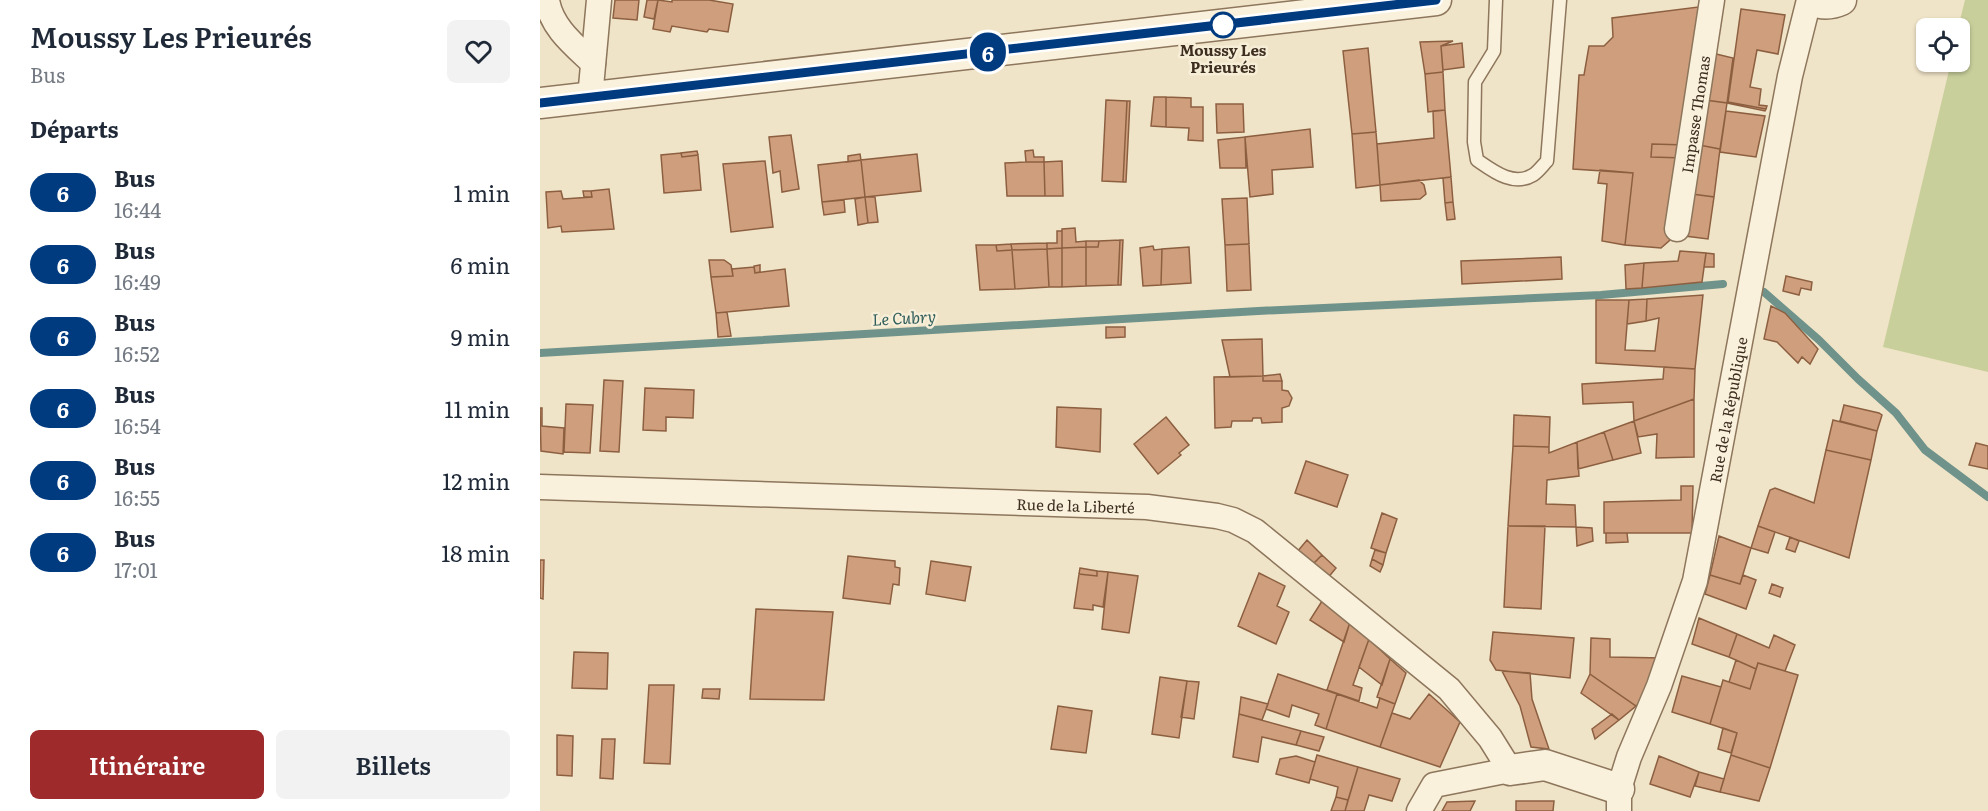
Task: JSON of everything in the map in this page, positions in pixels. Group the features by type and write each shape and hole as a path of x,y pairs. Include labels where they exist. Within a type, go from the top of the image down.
{"street":[{"path":"547,0 549,13 566,38 593,63"},
{"path":"590,98 600,0"},
{"path":"540,104 1436,0"},
{"name":"Impasse Thomas","path":"1677,229 1712,0"},
{"path":"1811,0 1817,3 1833,3 1841,0"},
{"name":"Rue de la République","path":"1619,800 1629,757 1659,686 1695,581 1790,76 1811,0"},
{"name":"Rue de la Liberté","path":"540,487 1147,507 1233,520 1255,531 1449,689 1490,738 1510,770"},
{"path":"1419,811 1434,785 1545,765 1619,800"}],"lane":[{"path":"1497,0 1494,51 1475,82 1474,142 1477,159 1497,175 1514,179 1533,175 1547,161 1560,0"}],"green space":[{"path":"1965,0 1988,0 1988,372 1883,347 1949,72 1970,72 1970,18 1960,18"}],"building":[{"path":"615,0 639,0 637,20 613,18"},
{"path":"647,0 658,0 654,19 644,17"},
{"path":"658,0 672,2 672,0 709,0 733,4 728,32 709,29 707,32 672,26 670,32 653,29"},
{"path":"1706,6 1686,145 1652,144 1651,157 1684,158 1670,240 1661,248 1625,245 1633,173 1573,169 1579,75 1584,75 1589,46 1604,46 1613,37 1612,18"},
{"path":"1741,9 1785,15 1778,54 1757,50 1750,87 1761,89 1759,105 1767,106 1766,109 1728,102"},
{"path":"1453,41 1441,46 1443,72 1425,74 1420,42"},
{"path":"1462,43 1464,67 1443,70 1441,46"},
{"path":"1368,48 1376,132 1352,134 1343,51"},
{"path":"1712,53 1733,58 1727,103 1705,100"},
{"path":"1443,72 1445,110 1428,112 1425,74"},
{"path":"1154,97 1166,97 1166,127 1151,126"},
{"path":"1166,97 1191,98 1191,107 1203,107 1203,141 1188,140 1189,128 1166,127"},
{"path":"1106,100 1127,101 1123,182 1102,181"},
{"path":"1705,100 1727,103 1720,149 1699,145"},
{"path":"1127,101 1130,101 1126,182 1123,182"},
{"path":"1728,102 1766,109 1765,111"},
{"path":"1216,104 1243,104 1244,132 1217,133"},
{"path":"1445,110 1451,177 1380,185 1377,144 1434,138 1433,111"},
{"path":"1726,111 1765,116 1756,157 1720,152"},
{"path":"1310,129 1313,167 1272,170 1273,194 1250,197 1245,137"},
{"path":"1376,132 1380,185 1356,188 1352,134"},
{"path":"791,135 799,189 782,192 780,171 773,173 769,137"},
{"path":"1245,137 1246,168 1220,168 1218,140"},
{"path":"1652,144 1686,145 1684,158 1651,157"},
{"path":"1699,145 1720,149 1714,197 1692,194"},
{"path":"1033,150 1034,157 1044,157 1044,162 1026,162 1025,151"},
{"path":"697,151 698,155 682,157 681,153"},
{"path":"681,153 682,157 698,155 701,190 664,193 661,155"},
{"path":"860,154 861,160 848,162 848,156"},
{"path":"917,154 921,191 865,197 861,160"},
{"path":"861,160 865,197 822,202 818,165"},
{"path":"765,161 773,227 731,232 723,164"},
{"path":"1062,161 1063,196 1045,196 1044,162"},
{"path":"1044,162 1045,196 1007,196 1005,163"},
{"path":"1600,170 1633,173 1625,245 1602,241 1607,184 1598,183"},
{"path":"1451,177 1453,202 1445,203 1443,178"},
{"path":"1419,180 1424,185 1426,194 1420,199 1381,201 1380,185"},
{"path":"609,189 614,229 562,232 561,226 548,228 546,192 561,191 563,199 592,197 591,191"},
{"path":"583,191 591,191 592,197 584,197"},
{"path":"1692,194 1714,197 1708,239 1685,236"},
{"path":"865,197 875,197 878,222 868,223"},
{"path":"865,197 868,223 858,225 855,199"},
{"path":"1247,198 1249,244 1225,245 1222,199"},
{"path":"844,200 845,212 824,215 822,202"},
{"path":"1453,202 1455,219 1447,220 1445,203"},
{"path":"1075,228 1076,242 1086,241 1086,247 1062,248 1062,229"},
{"path":"1057,231 1062,231 1062,248 1047,249 1047,243 1057,243"},
{"path":"1120,240 1123,240 1121,285 1118,285"},
{"path":"1120,240 1118,285 1086,286 1086,247 1098,247 1099,241"},
{"path":"1086,241 1099,241 1098,247 1086,247"},
{"path":"1047,243 1047,249 1012,250 1011,244"},
{"path":"1011,244 1012,250 997,251 996,245"},
{"path":"1249,244 1251,290 1227,291 1225,245"},
{"path":"976,245 996,245 997,251 1012,250 1015,289 980,290"},
{"path":"1153,246 1154,250 1162,249 1161,285 1143,286 1140,248"},
{"path":"1086,247 1086,286 1062,287 1062,248"},
{"path":"1189,247 1191,283 1161,285 1162,249"},
{"path":"1062,248 1062,287 1049,287 1047,249"},
{"path":"1047,249 1049,287 1015,289 1012,250"},
{"path":"1680,251 1706,253 1702,282 1642,288 1644,263 1678,261"},
{"path":"1706,253 1714,254 1714,267 1704,267"},
{"path":"1561,257 1562,279 1462,284 1461,261"},
{"path":"709,260 724,260 731,265 733,276 711,277"},
{"path":"1644,263 1642,288 1626,289 1625,265"},
{"path":"760,265 760,272 755,273 754,266"},
{"path":"754,267 755,273 785,269 789,306 716,313 711,277 733,276 732,269"},
{"path":"1786,276 1812,282 1811,290 1801,288 1799,295 1783,291"},
{"path":"1703,295 1695,369 1596,363 1596,300 1629,300 1625,350 1655,351 1659,318 1646,321 1647,299"},
{"path":"1647,299 1646,321 1627,324 1629,300"},
{"path":"1771,306 1785,313 1818,349 1810,364 1802,357 1798,363 1777,342 1764,339"},
{"path":"727,312 731,336 718,337 716,313"},
{"path":"1106,327 1125,327 1125,337 1106,338"},
{"path":"1262,339 1263,376 1230,377 1222,340"},
{"path":"1664,367 1695,369 1694,399 1634,421 1633,402 1583,404 1582,384 1663,379"},
{"path":"1280,374 1282,381 1263,381 1263,376"},
{"path":"1263,376 1263,381 1282,381 1282,390 1288,391 1292,398 1289,406 1282,408 1282,422 1262,423 1261,418 1253,418 1252,421 1232,421 1231,427 1215,428 1214,377"},
{"path":"604,380 623,381 619,452 600,451"},
{"path":"645,388 694,390 693,418 666,417 666,431 643,430"},
{"path":"1694,399 1694,457 1656,458 1657,434 1638,437 1634,421"},
{"path":"566,404 593,405 590,453 564,452"},
{"path":"1844,405 1882,415 1877,431 1840,421"},
{"path":"1057,407 1101,409 1100,452 1056,447"},
{"path":"540,408 542,408 542,426 564,428 563,454 541,451"},
{"path":"1514,415 1550,417 1549,447 1513,446"},
{"path":"1166,417 1189,445 1179,453 1181,455 1158,474 1134,444"},
{"path":"1833,420 1877,431 1871,460 1826,450"},
{"path":"1634,421 1641,453 1613,460 1604,432"},
{"path":"1604,432 1613,460 1578,469 1577,442"},
{"path":"1577,442 1579,476 1547,480 1546,504 1575,505 1576,527 1508,526 1513,446 1549,447 1549,453"},
{"path":"1976,443 1988,446 1988,469 1969,465"},
{"path":"1826,450 1871,460 1849,558 1758,526 1770,490 1775,488 1814,503"},
{"path":"1306,461 1348,475 1337,507 1295,493"},
{"path":"1681,486 1693,486 1692,533 1604,533 1604,502 1681,500"},
{"path":"1382,513 1397,519 1386,553 1371,548"},
{"path":"1508,526 1545,526 1541,609 1504,607"},
{"path":"1758,526 1775,532 1768,553 1751,548"},
{"path":"1576,527 1592,528 1593,541 1577,546"},
{"path":"1606,533 1627,533 1628,542 1606,543"},
{"path":"1719,536 1751,548 1740,584 1710,575"},
{"path":"1790,537 1799,541 1795,552 1786,549"},
{"path":"1307,540 1322,555 1312,565 1297,552"},
{"path":"1375,550 1386,553 1383,565 1372,559"},
{"path":"1322,555 1336,568 1327,579 1312,565"},
{"path":"848,556 895,561 895,567 900,568 899,585 893,584 890,604 843,598"},
{"path":"1372,559 1383,565 1380,572 1370,566"},
{"path":"540,560 544,560 543,599 540,598"},
{"path":"931,561 971,567 965,601 926,594"},
{"path":"1080,568 1097,571 1097,576 1079,574"},
{"path":"1097,571 1108,572 1103,607 1093,605 1093,610 1074,608 1079,574 1097,576"},
{"path":"1108,572 1138,576 1129,633 1102,629"},
{"path":"1259,573 1285,586 1277,606 1289,612 1276,644 1238,626"},
{"path":"1710,575 1740,584 1743,575 1756,580 1746,609 1705,594"},
{"path":"1772,584 1783,588 1780,597 1769,593"},
{"path":"1324,598 1350,622 1344,642 1310,620"},
{"path":"756,609 833,612 824,700 750,699"},
{"path":"1699,618 1737,634 1729,657 1692,644"},
{"path":"1350,622 1369,639 1353,685 1362,688 1359,701 1327,690"},
{"path":"1493,632 1574,638 1570,678 1496,670 1490,660"},
{"path":"1737,634 1769,648 1774,635 1795,645 1785,671 1758,663 1756,669 1729,657"},
{"path":"1591,638 1610,639 1610,657 1662,658 1648,695 1636,706 1590,674"},
{"path":"1369,639 1390,659 1382,685 1359,667"},
{"path":"574,652 608,653 607,689 572,688"},
{"path":"1390,659 1406,673 1395,704 1377,697"},
{"path":"1736,660 1756,669 1750,689 1729,682"},
{"path":"1758,663 1798,675 1770,768 1731,755 1737,733 1710,724 1723,680 1750,689"},
{"path":"1502,671 1530,673 1532,699 1549,749 1531,747 1520,706"},
{"path":"1278,674 1337,694 1326,729 1315,725 1319,714 1292,705 1289,717 1266,709"},
{"path":"1590,674 1636,706 1619,720 1581,693"},
{"path":"1682,676 1721,687 1710,724 1672,712"},
{"path":"1160,677 1187,681 1179,738 1152,734"},
{"path":"1187,681 1199,682 1194,719 1181,717"},
{"path":"649,685 674,685 670,764 644,763"},
{"path":"703,689 720,689 719,699 702,698"},
{"path":"1337,694 1377,708 1380,698 1395,704 1380,747 1326,729"},
{"path":"1429,694 1460,722 1440,767 1380,747 1392,713 1410,719"},
{"path":"1241,697 1268,704 1262,720 1239,714"},
{"path":"1058,706 1092,711 1086,753 1051,749"},
{"path":"1239,714 1301,731 1296,745 1262,737 1258,762 1233,757"},
{"path":"1612,714 1619,720 1595,739 1592,729"},
{"path":"1723,728 1737,733 1731,753 1718,749"},
{"path":"1301,731 1324,737 1319,751 1296,745"},
{"path":"557,735 573,736 572,776 557,775"},
{"path":"602,739 615,739 613,779 600,778"},
{"path":"1317,755 1358,767 1348,800 1336,797 1338,787 1310,779"},
{"path":"1731,755 1770,768 1759,801 1720,792"},
{"path":"1296,756 1315,762 1309,783 1276,774 1280,759"},
{"path":"1659,756 1699,772 1690,797 1650,784"},
{"path":"1358,767 1400,779 1392,801 1369,795 1364,811 1345,811"},
{"path":"1699,772 1724,779 1720,792 1695,786"},
{"path":"1336,797 1348,800 1345,811 1331,811"},
{"path":"1475,801 1470,811 1442,811 1447,802"},
{"path":"1516,801 1554,801 1553,811 1516,811"}],"waterway":[{"name":"Le Cubry","path":"540,353 1258,311 1601,295 1723,284"},
{"path":"1764,292 1896,413 1925,450 1988,497"}],"bus line":[{"name":"6","path":"540,103 1436,0"}],"place":[{"name":"Moussy Les Prieurés","path":"1223,25"}]}
